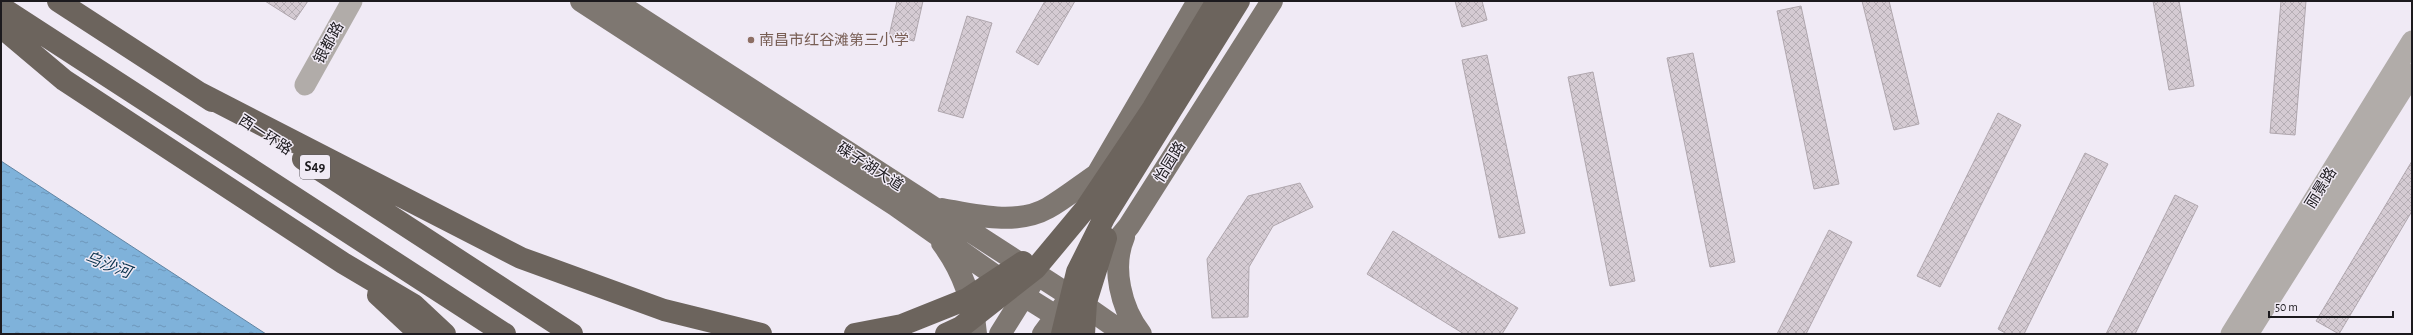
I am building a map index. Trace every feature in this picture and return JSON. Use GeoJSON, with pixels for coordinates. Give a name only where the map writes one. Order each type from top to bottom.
{"type":"FeatureCollection","features":[{"type":"Feature","properties":{"kind":"highway","name":"西一环路"},"geometry":{"type":"LineString","coordinates":[[58,1],[572,334]]}},
{"type":"Feature","properties":{"kind":"highway"},"geometry":{"type":"LineString","coordinates":[[946,334],[961,327],[1036,268],[1086,208],[1153,108],[1218,1]]}},
{"type":"Feature","properties":{"kind":"highway"},"geometry":{"type":"LineString","coordinates":[[1058,324],[1077,272],[1104,218],[1239,1]]}},
{"type":"Feature","properties":{"kind":"highway","name":"S49"},"geometry":{"type":"LineString","coordinates":[[1,7],[505,334]]}},
{"type":"Feature","properties":{"kind":"highway"},"geometry":{"type":"LineString","coordinates":[[1,27],[64,80],[343,263],[414,305],[445,334]]}},
{"type":"Feature","properties":{"kind":"highway"},"geometry":{"type":"LineString","coordinates":[[200,93],[521,258],[664,310],[761,334]]}},
{"type":"Feature","properties":{"kind":"highway"},"geometry":{"type":"LineString","coordinates":[[855,334],[902,325],[967,300],[1027,259],[1153,108]]}},
{"type":"Feature","properties":{"kind":"highway"},"geometry":{"type":"LineString","coordinates":[[1084,334],[1086,302],[1109,230],[1157,133]]}},
{"type":"Feature","properties":{"kind":"highway"},"geometry":{"type":"LineString","coordinates":[[343,263],[420,334]]}},
{"type":"Feature","properties":{"kind":"main road","name":"碟子湖大道"},"geometry":{"type":"LineString","coordinates":[[581,1],[895,205],[1024,296],[1058,324],[1084,334]]}},
{"type":"Feature","properties":{"kind":"main road","name":"碟子湖大道"},"geometry":{"type":"LineString","coordinates":[[614,1],[1072,297],[1125,334]]}},
{"type":"Feature","properties":{"kind":"main road"},"geometry":{"type":"LineString","coordinates":[[1000,334],[1038,275],[1198,1]]}},
{"type":"Feature","properties":{"kind":"main road","name":"怡园路"},"geometry":{"type":"LineString","coordinates":[[1043,334],[1058,324],[1072,297],[1129,226],[1272,1]]}},
{"type":"Feature","properties":{"kind":"main road"},"geometry":{"type":"LineString","coordinates":[[933,208],[992,218],[1019,217],[1047,209],[1096,175]]}},
{"type":"Feature","properties":{"kind":"main road"},"geometry":{"type":"LineString","coordinates":[[1129,226],[1122,243],[1117,265],[1121,291],[1135,327],[1141,334]]}},
{"type":"Feature","properties":{"kind":"main road"},"geometry":{"type":"LineString","coordinates":[[933,231],[953,257],[968,288],[974,307],[976,334]]}},
{"type":"Feature","properties":{"kind":"street","name":"银都路"},"geometry":{"type":"LineString","coordinates":[[305,85],[352,1]]}},
{"type":"Feature","properties":{"kind":"street","name":"丽景路"},"geometry":{"type":"LineString","coordinates":[[2231,334],[2412,41]]}},
{"type":"Feature","properties":{"kind":"street","name":"丽景路"},"geometry":{"type":"LineString","coordinates":[[2248,334],[2412,74]]}},
{"type":"Feature","properties":{"kind":"water","name":"乌沙河"},"geometry":{"type":"Polygon","coordinates":[[[1,161],[266,334],[1,334],[1,161]]]}},
{"type":"Feature","properties":{"kind":"building"},"geometry":{"type":"Polygon","coordinates":[[[265,1],[308,1],[295,20],[265,1]]]}},
{"type":"Feature","properties":{"kind":"building"},"geometry":{"type":"Polygon","coordinates":[[[897,1],[923,1],[914,41],[889,36],[897,1]]]}},
{"type":"Feature","properties":{"kind":"building"},"geometry":{"type":"Polygon","coordinates":[[[1045,1],[1075,1],[1038,65],[1016,52],[1045,1]]]}},
{"type":"Feature","properties":{"kind":"building"},"geometry":{"type":"Polygon","coordinates":[[[1455,1],[1482,1],[1487,20],[1462,27],[1455,1]]]}},
{"type":"Feature","properties":{"kind":"building"},"geometry":{"type":"Polygon","coordinates":[[[1862,1],[1889,1],[1919,124],[1894,130],[1862,1]]]}},
{"type":"Feature","properties":{"kind":"building"},"geometry":{"type":"Polygon","coordinates":[[[2153,1],[2179,1],[2194,86],[2169,90],[2153,1]]]}},
{"type":"Feature","properties":{"kind":"building"},"geometry":{"type":"Polygon","coordinates":[[[2281,1],[2306,1],[2295,135],[2270,133],[2281,1]]]}},
{"type":"Feature","properties":{"kind":"building"},"geometry":{"type":"Polygon","coordinates":[[[1801,6],[1839,184],[1814,189],[1777,11],[1801,6]]]}},
{"type":"Feature","properties":{"kind":"building"},"geometry":{"type":"Polygon","coordinates":[[[967,16],[992,23],[963,118],[938,111],[967,16]]]}},
{"type":"Feature","properties":{"kind":"building"},"geometry":{"type":"Polygon","coordinates":[[[1693,53],[1735,262],[1710,267],[1667,58],[1693,53]]]}},
{"type":"Feature","properties":{"kind":"building"},"geometry":{"type":"Polygon","coordinates":[[[1487,55],[1525,233],[1499,238],[1462,60],[1487,55]]]}},
{"type":"Feature","properties":{"kind":"building"},"geometry":{"type":"Polygon","coordinates":[[[1593,72],[1635,281],[1610,286],[1568,77],[1593,72]]]}},
{"type":"Feature","properties":{"kind":"building"},"geometry":{"type":"Polygon","coordinates":[[[1998,113],[2021,125],[1940,287],[1917,276],[1998,113]]]}},
{"type":"Feature","properties":{"kind":"building"},"geometry":{"type":"Polygon","coordinates":[[[2085,153],[2108,164],[2024,334],[2007,334],[1998,329],[2085,153]]]}},
{"type":"Feature","properties":{"kind":"building"},"geometry":{"type":"Polygon","coordinates":[[[2412,161],[2412,211],[2339,334],[2316,321],[2412,161]]]}},
{"type":"Feature","properties":{"kind":"building"},"geometry":{"type":"Polygon","coordinates":[[[1300,183],[1313,207],[1273,226],[1249,267],[1248,317],[1212,318],[1207,259],[1248,196],[1300,183]]]}},
{"type":"Feature","properties":{"kind":"building"},"geometry":{"type":"Polygon","coordinates":[[[2175,195],[2198,206],[2135,334],[2106,334],[2175,195]]]}},
{"type":"Feature","properties":{"kind":"building"},"geometry":{"type":"Polygon","coordinates":[[[1829,230],[1852,242],[1806,334],[1777,334],[1829,230]]]}},
{"type":"Feature","properties":{"kind":"building"},"geometry":{"type":"Polygon","coordinates":[[[1393,231],[1518,308],[1502,334],[1464,334],[1367,274],[1393,231]]]}},
{"type":"Feature","properties":{"kind":"place","name":"南昌市红谷滩第三小学"},"geometry":{"type":"Point","coordinates":[751,40]}}]}
